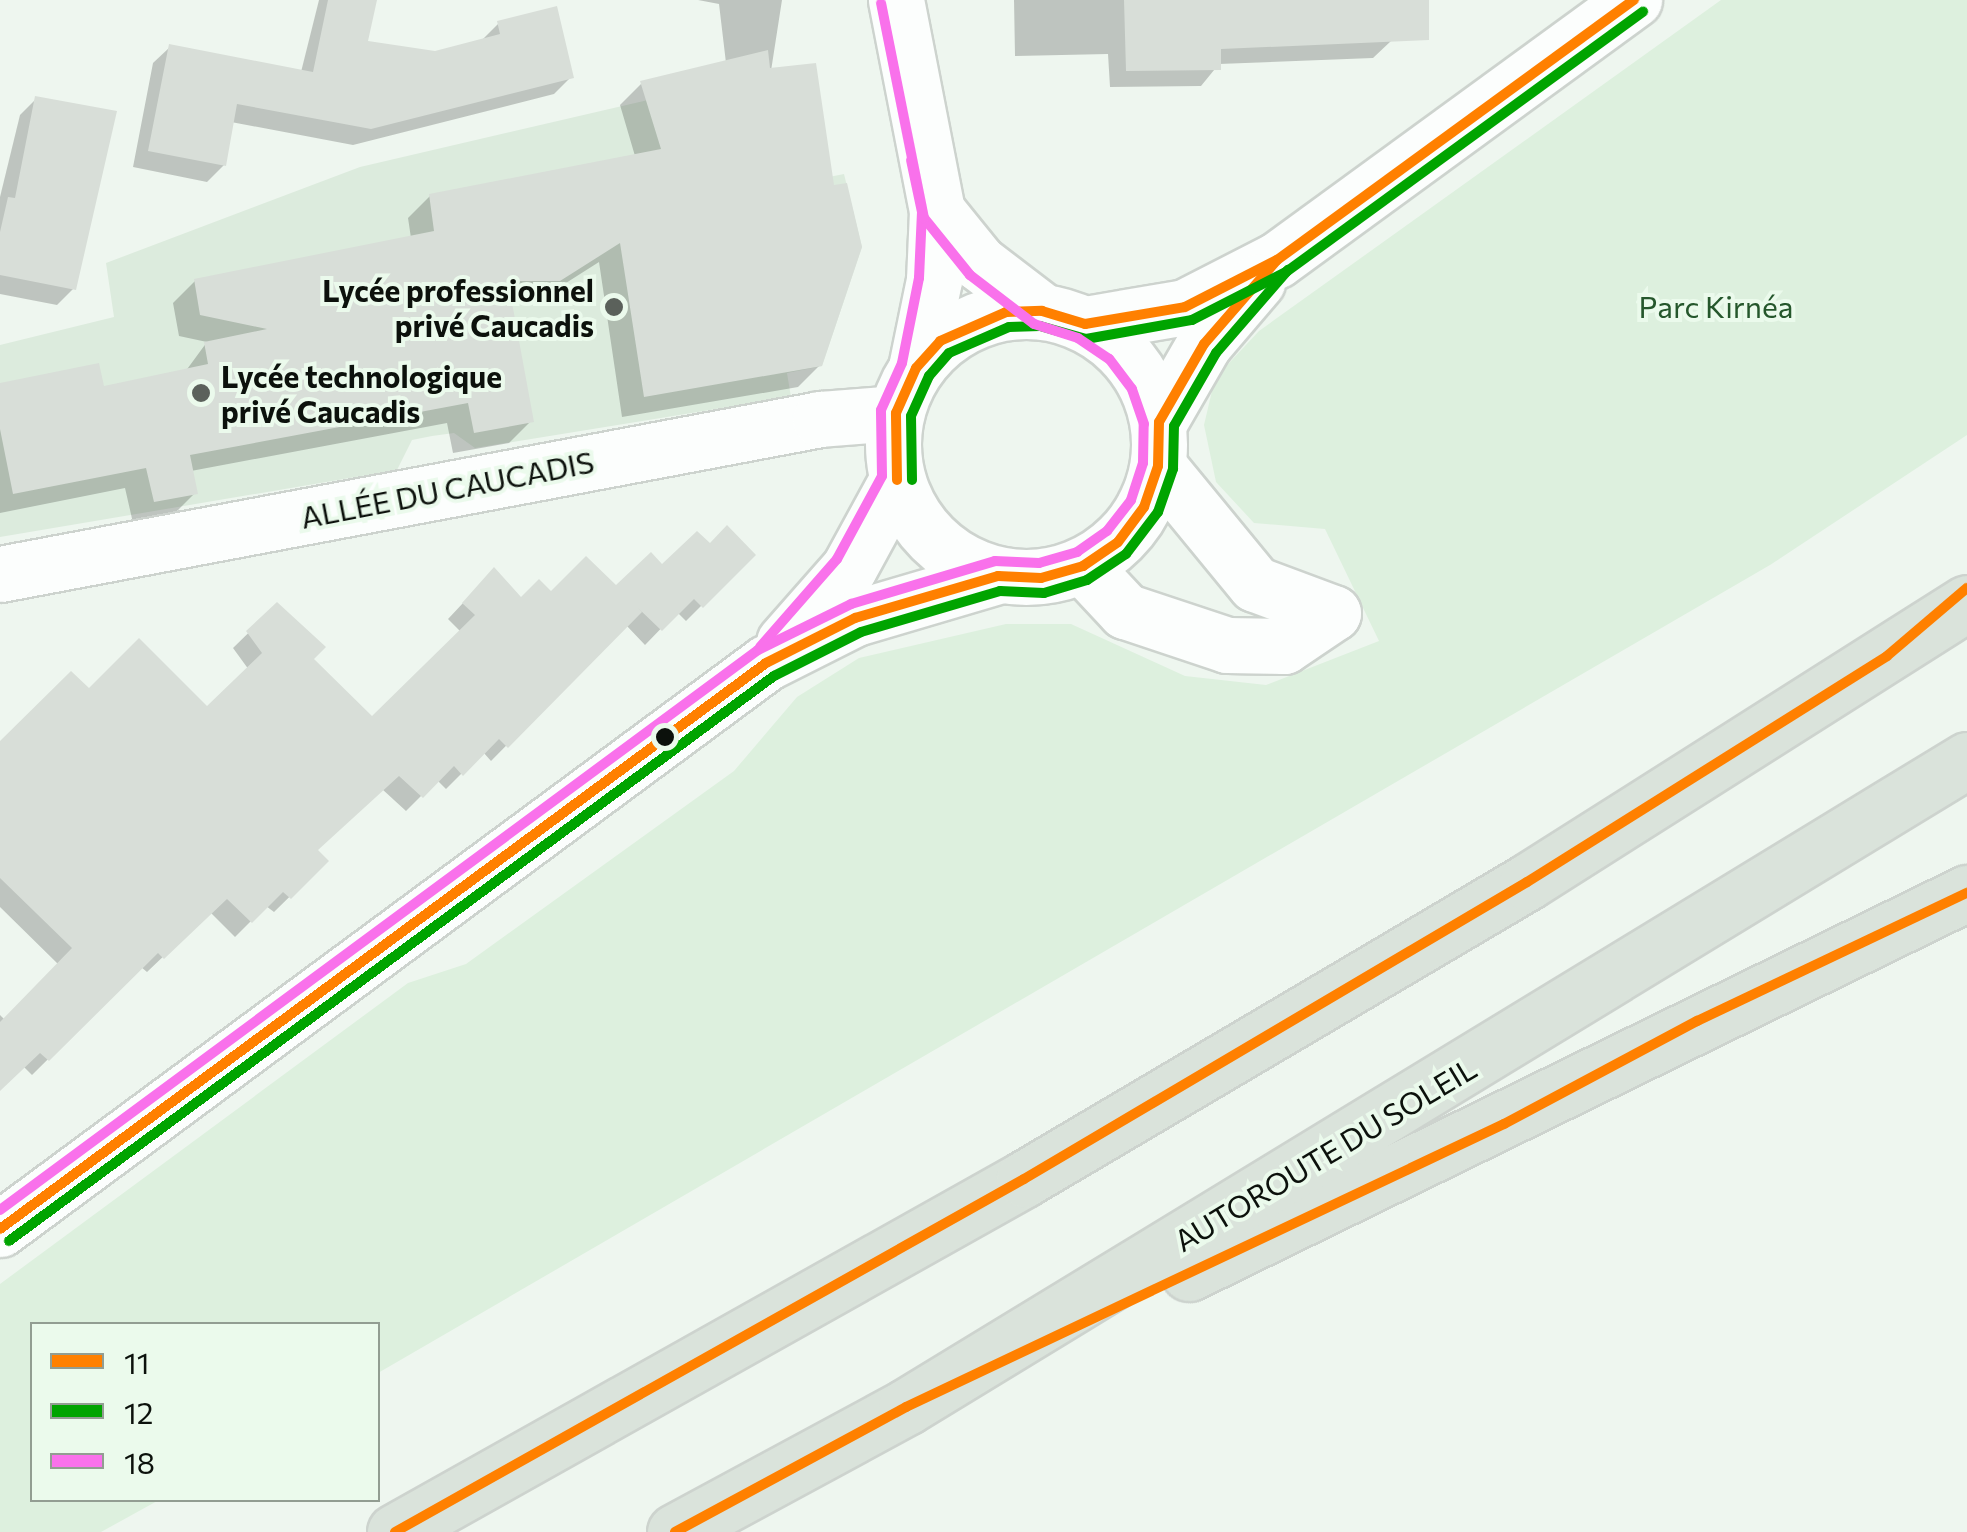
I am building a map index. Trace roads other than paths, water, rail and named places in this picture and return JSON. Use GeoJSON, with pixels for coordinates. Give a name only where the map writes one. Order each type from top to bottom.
{"type":"FeatureCollection","features":[{"type":"Feature","properties":{"kind":"highway"},"geometry":{"type":"LineString","coordinates":[[1887,656],[1967,588]]}},
{"type":"Feature","properties":{"kind":"highway"},"geometry":{"type":"LineString","coordinates":[[395,1532],[1058,1159],[1527,882],[1967,603]]}},
{"type":"Feature","properties":{"kind":"highway","name":"AUTOROUTE DU SOLEIL"},"geometry":{"type":"LineString","coordinates":[[675,1532],[906,1407],[1967,760]]}},
{"type":"Feature","properties":{"kind":"highway"},"geometry":{"type":"LineString","coordinates":[[906,1407],[1504,1124],[1698,1020],[1967,893]]}},
{"type":"Feature","properties":{"kind":"street"},"geometry":{"type":"LineString","coordinates":[[766,663],[849,568],[897,480],[906,391],[934,280],[937,211],[896,0]]}},
{"type":"Feature","properties":{"kind":"street"},"geometry":{"type":"LineString","coordinates":[[906,391],[972,322],[1185,308],[1276,260],[1634,0]]}},
{"type":"Feature","properties":{"kind":"street"},"geometry":{"type":"LineString","coordinates":[[937,211],[979,263],[1128,359],[1145,382],[1158,444],[1255,584],[1333,612],[1284,646],[1227,645],[1124,611],[1083,566]]}},
{"type":"Feature","properties":{"kind":"street"},"geometry":{"type":"LineString","coordinates":[[897,480],[934,543],[964,564],[998,576],[1041,578],[1083,566],[1118,542],[1136,519],[1158,444],[1204,344],[1276,260]]}},
{"type":"Feature","properties":{"kind":"street","name":"ALLÉE DU CAUCADIS"},"geometry":{"type":"LineString","coordinates":[[0,574],[820,419],[906,391]]}},
{"type":"Feature","properties":{"kind":"street"},"geometry":{"type":"LineString","coordinates":[[0,1229],[766,663],[855,618],[998,576]]}},
{"type":"Feature","properties":{"kind":"place","name":"Lycée professionnel privé Caucadis"},"geometry":{"type":"Point","coordinates":[614,307]}},
{"type":"Feature","properties":{"kind":"place","name":"Lycée technologique privé Caucadis"},"geometry":{"type":"Point","coordinates":[201,393]}},
{"type":"Feature","properties":{"kind":"park label","name":"Parc Kirnéa"},"geometry":{"type":"Point","coordinates":[1716,306]}}]}
